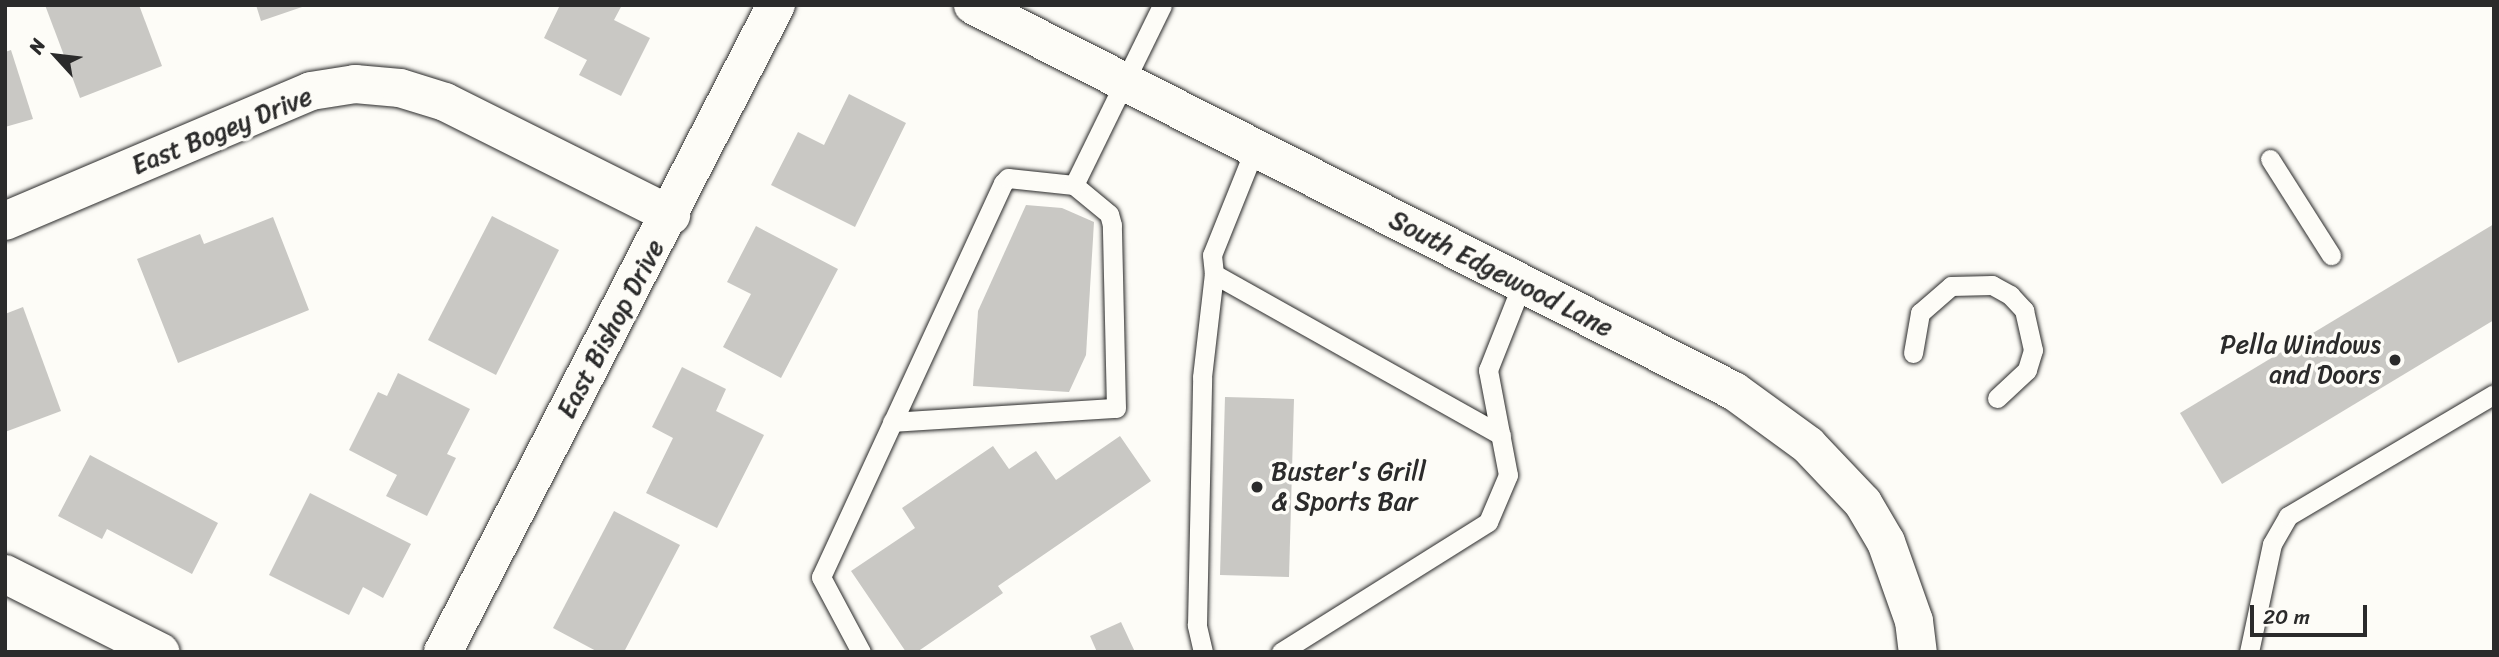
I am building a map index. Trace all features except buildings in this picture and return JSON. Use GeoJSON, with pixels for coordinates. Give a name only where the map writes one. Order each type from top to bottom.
{"type":"FeatureCollection","features":[{"type":"Feature","properties":{"kind":"street","name":"East Bishop Drive"},"geometry":{"type":"LineString","coordinates":[[443,652],[671,215],[776,5]]}},
{"type":"Feature","properties":{"kind":"street","name":"South Edgewood Lane"},"geometry":{"type":"LineString","coordinates":[[973,5],[1734,391],[1808,445],[1863,503],[1886,542],[1914,621],[1918,652]]}},
{"type":"Feature","properties":{"kind":"street","name":"East Bogey Drive"},"geometry":{"type":"LineString","coordinates":[[5,221],[311,91],[355,84],[400,88],[445,102],[671,215]]}},
{"type":"Feature","properties":{"kind":"street"},"geometry":{"type":"LineString","coordinates":[[5,574],[160,652]]}},
{"type":"Feature","properties":{"kind":"lane"},"geometry":{"type":"LineString","coordinates":[[1074,185],[1162,5]]}},
{"type":"Feature","properties":{"kind":"lane"},"geometry":{"type":"LineString","coordinates":[[1203,652],[1198,625],[1202,377],[1213,274],[1212,255],[1255,148]]}},
{"type":"Feature","properties":{"kind":"lane"},"geometry":{"type":"LineString","coordinates":[[2270,159],[2331,256]]}},
{"type":"Feature","properties":{"kind":"lane"},"geometry":{"type":"LineString","coordinates":[[861,652],[821,577],[892,422],[1003,183],[1008,178],[1074,185],[1109,214],[1112,225],[1116,408],[892,422]]}},
{"type":"Feature","properties":{"kind":"lane"},"geometry":{"type":"LineString","coordinates":[[1213,274],[1501,435]]}},
{"type":"Feature","properties":{"kind":"lane"},"geometry":{"type":"LineString","coordinates":[[1913,353],[1920,313],[1933,297],[1972,282],[2001,290],[2024,310],[2033,350],[2027,370],[1997,398]]}},
{"type":"Feature","properties":{"kind":"lane"},"geometry":{"type":"LineString","coordinates":[[1282,652],[1488,522],[1508,475],[1488,370],[1522,284]]}},
{"type":"Feature","properties":{"kind":"lane"},"geometry":{"type":"LineString","coordinates":[[2249,652],[2272,544],[2288,516],[2494,394]]}},
{"type":"Feature","properties":{"kind":"place","name":"Pella Windows and Doors"},"geometry":{"type":"Point","coordinates":[2395,360]}},
{"type":"Feature","properties":{"kind":"place","name":"Buster's Grill & Sports Bar"},"geometry":{"type":"Point","coordinates":[1257,487]}}]}
